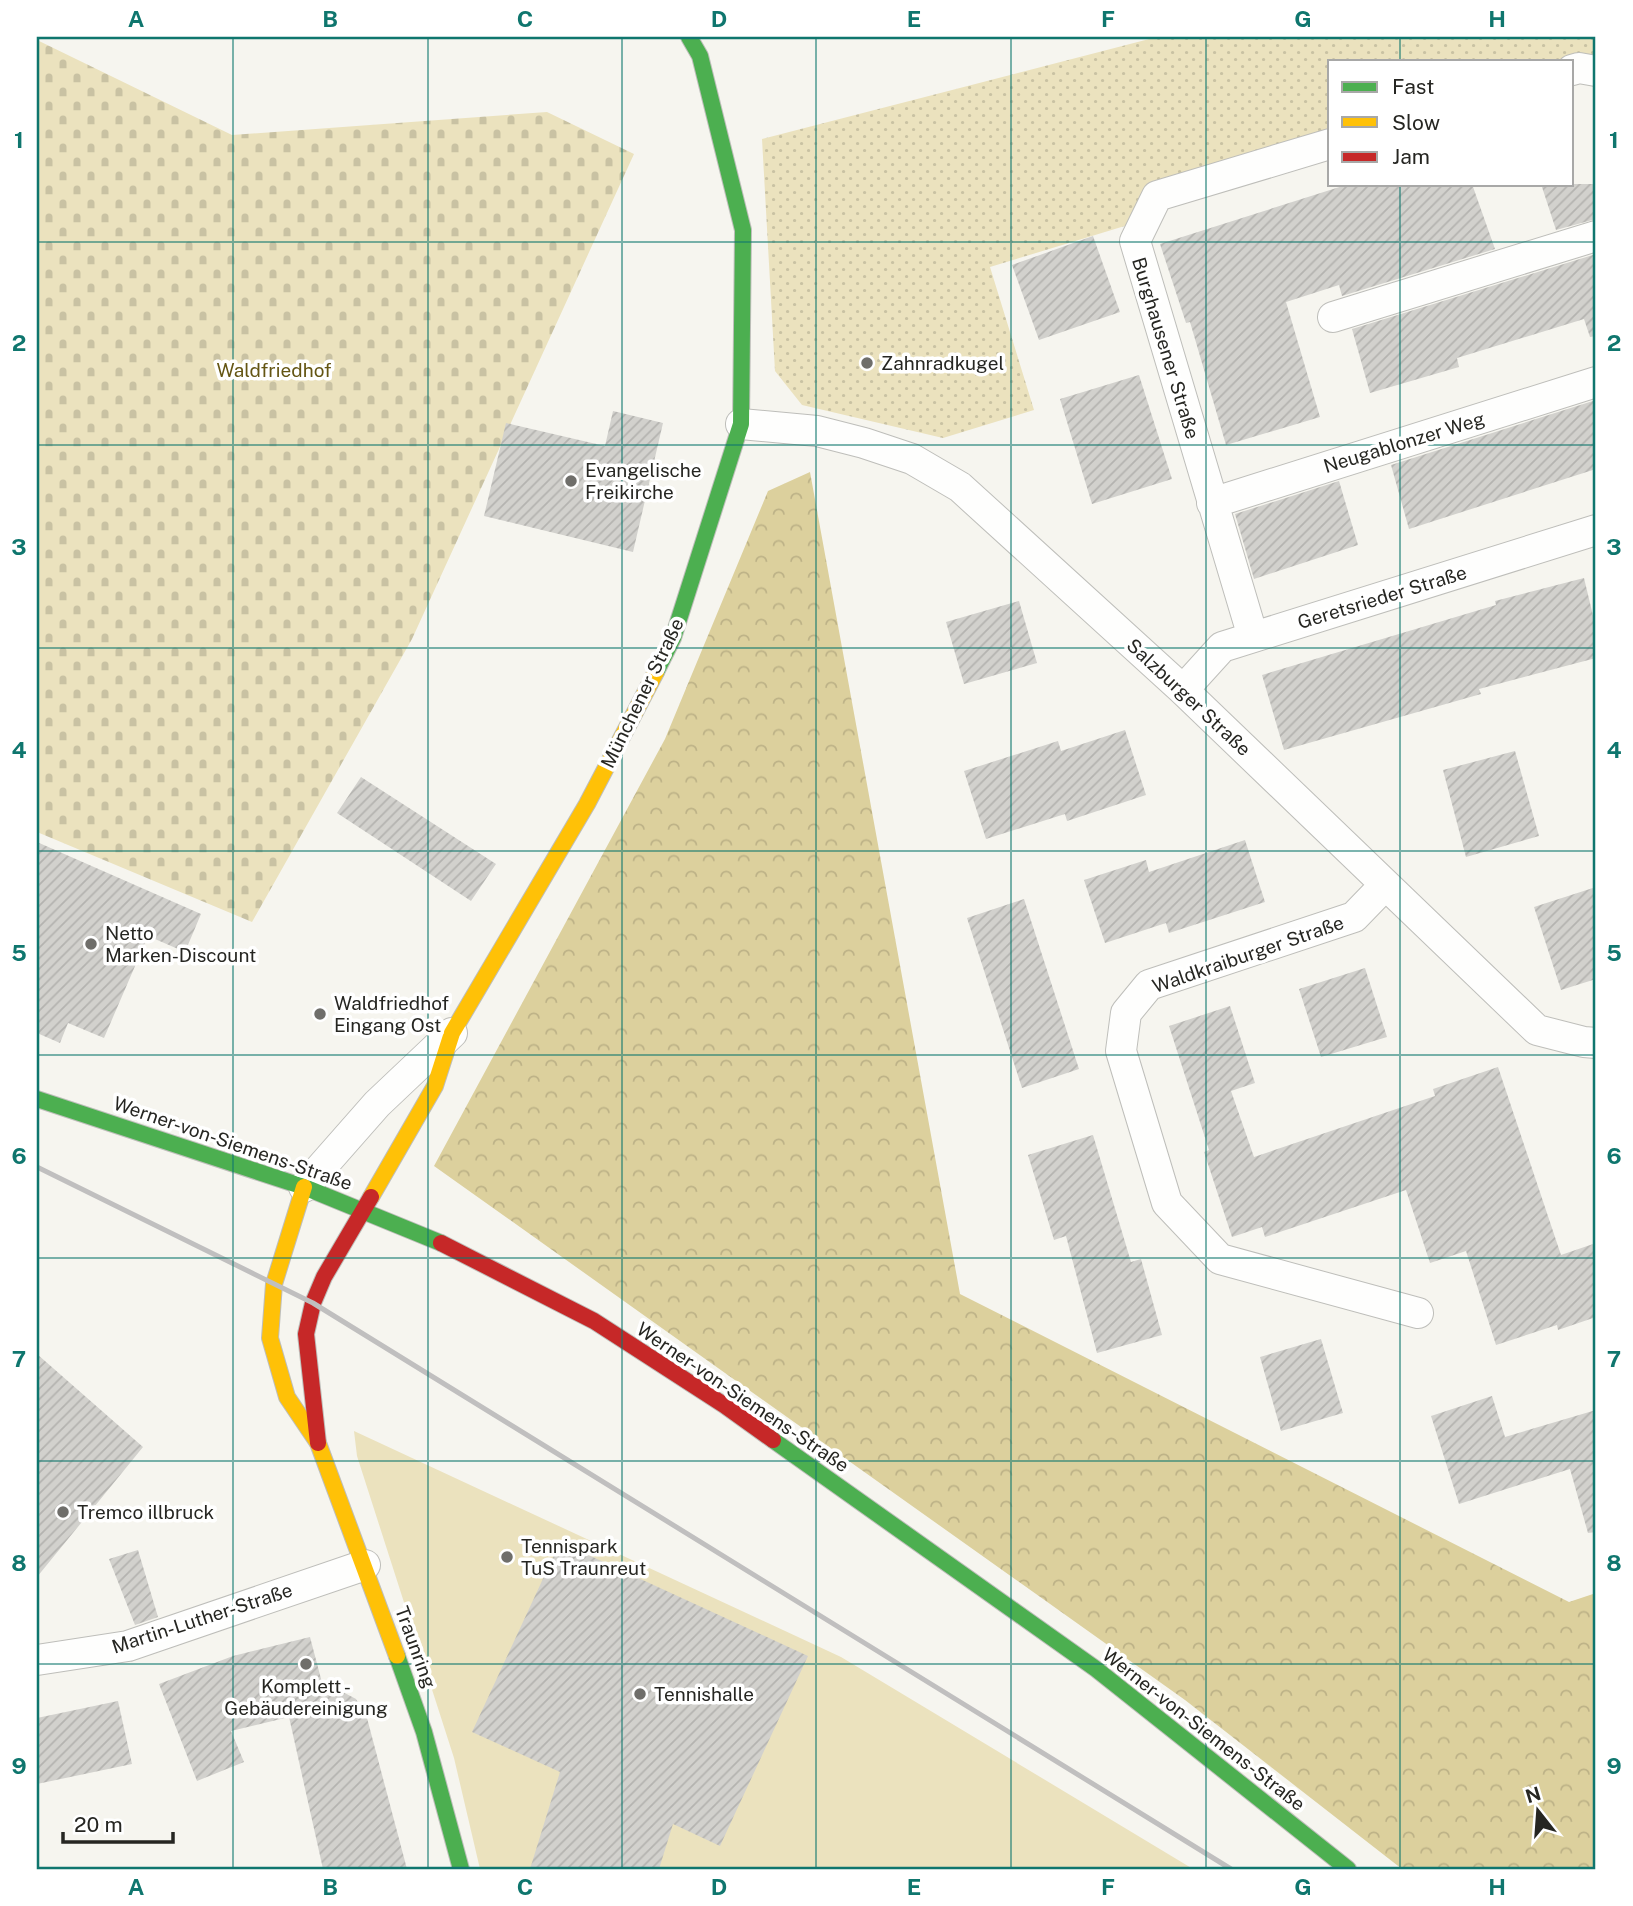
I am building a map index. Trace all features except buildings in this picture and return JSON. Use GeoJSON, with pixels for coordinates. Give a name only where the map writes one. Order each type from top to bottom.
{"type":"FeatureCollection","features":[{"type":"Feature","properties":{"kind":"street","name":"Münchener Straße"},"geometry":{"type":"LineString","coordinates":[[362,1209],[435,1086],[452,1033],[587,804],[673,638],[741,424],[743,230],[700,56],[689,37]]}},
{"type":"Feature","properties":{"kind":"street"},"geometry":{"type":"LineString","coordinates":[[1574,70],[1579,68],[1596,71]]}},
{"type":"Feature","properties":{"kind":"street","name":"Burghausener Straße"},"geometry":{"type":"LineString","coordinates":[[1252,637],[1135,241],[1157,196],[1328,145]]}},
{"type":"Feature","properties":{"kind":"street"},"geometry":{"type":"LineString","coordinates":[[1333,317],[1596,236]]}},
{"type":"Feature","properties":{"kind":"street","name":"Neugablonzer Weg"},"geometry":{"type":"LineString","coordinates":[[1212,503],[1596,382]]}},
{"type":"Feature","properties":{"kind":"street","name":"Salzburger Straße"},"geometry":{"type":"LineString","coordinates":[[741,424],[817,431],[864,443],[912,459],[960,487],[1183,690],[1537,1030],[1596,1043]]}},
{"type":"Feature","properties":{"kind":"street","name":"Geretsrieder Straße"},"geometry":{"type":"LineString","coordinates":[[1183,690],[1222,647],[1596,530]]}},
{"type":"Feature","properties":{"kind":"street","name":"Waldkraiburger Straße"},"geometry":{"type":"LineString","coordinates":[[1385,885],[1354,917],[1149,985],[1126,1013],[1121,1051],[1167,1203],[1220,1259],[1418,1313]]}},
{"type":"Feature","properties":{"kind":"street","name":"Münchener Straße"},"geometry":{"type":"LineString","coordinates":[[304,1187],[377,1104],[452,1033]]}},
{"type":"Feature","properties":{"kind":"street","name":"Werner-von-Siemens-Straße"},"geometry":{"type":"LineString","coordinates":[[37,1099],[304,1187],[362,1209],[439,1242],[594,1321],[724,1405],[1096,1669],[1348,1869]]}},
{"type":"Feature","properties":{"kind":"street","name":"Traunring"},"geometry":{"type":"LineString","coordinates":[[304,1187],[274,1284],[270,1338],[287,1396],[318,1443],[365,1565],[424,1732],[461,1869]]}},
{"type":"Feature","properties":{"kind":"street","name":"Traunring"},"geometry":{"type":"LineString","coordinates":[[318,1443],[306,1334],[313,1303],[324,1277],[362,1209]]}},
{"type":"Feature","properties":{"kind":"street","name":"Martin-Luther-Straße"},"geometry":{"type":"LineString","coordinates":[[37,1660],[128,1646],[365,1565]]}},
{"type":"Feature","properties":{"kind":"green space"},"geometry":{"type":"Polygon","coordinates":[[[1157,37],[1596,37],[1596,56],[1574,61],[1328,60],[1328,137],[1128,225],[990,267],[1034,410],[943,438],[802,405],[775,371],[762,139],[1157,37]]]}},
{"type":"Feature","properties":{"kind":"green space","name":"Waldfriedhof"},"geometry":{"type":"Polygon","coordinates":[[[37,40],[232,135],[547,112],[634,154],[412,639],[252,922],[37,832],[37,40]]]}},
{"type":"Feature","properties":{"kind":"green space"},"geometry":{"type":"Polygon","coordinates":[[[810,472],[960,1294],[1569,1602],[1596,1593],[1596,1869],[1402,1869],[1185,1700],[434,1166],[665,739],[768,491],[810,472]]]}},
{"type":"Feature","properties":{"kind":"green space","name":"Tennispark TuS Traunreut"},"geometry":{"type":"Polygon","coordinates":[[[354,1431],[841,1657],[1193,1869],[480,1869],[454,1758],[357,1456],[354,1431]]]}},
{"type":"Feature","properties":{"kind":"railway"},"geometry":{"type":"LineString","coordinates":[[37,1167],[313,1303],[1231,1869]]}},
{"type":"Feature","properties":{"kind":"traffic: fast"},"geometry":{"type":"LineString","coordinates":[[656,672],[673,638],[741,424],[743,230],[700,56],[689,37]]}},
{"type":"Feature","properties":{"kind":"traffic: fast"},"geometry":{"type":"LineString","coordinates":[[37,1099],[304,1187],[441,1243]]}},
{"type":"Feature","properties":{"kind":"traffic: fast"},"geometry":{"type":"LineString","coordinates":[[773,1440],[1096,1669],[1348,1869]]}},
{"type":"Feature","properties":{"kind":"traffic: fast"},"geometry":{"type":"LineString","coordinates":[[397,1656],[424,1732],[461,1869]]}},
{"type":"Feature","properties":{"kind":"traffic: slow"},"geometry":{"type":"LineString","coordinates":[[371,1197],[435,1086],[452,1033],[587,804],[656,672]]}},
{"type":"Feature","properties":{"kind":"traffic: slow"},"geometry":{"type":"LineString","coordinates":[[304,1187],[274,1284],[270,1338],[287,1397],[318,1443],[397,1656]]}},
{"type":"Feature","properties":{"kind":"traffic: jam"},"geometry":{"type":"LineString","coordinates":[[318,1443],[306,1334],[313,1303],[324,1277],[371,1197]]}},
{"type":"Feature","properties":{"kind":"traffic: jam"},"geometry":{"type":"LineString","coordinates":[[441,1243],[594,1321],[773,1440]]}},
{"type":"Feature","properties":{"kind":"place","name":"Zahnradkugel"},"geometry":{"type":"Point","coordinates":[867,363]}},
{"type":"Feature","properties":{"kind":"place","name":"Evangelische Freikirche"},"geometry":{"type":"Point","coordinates":[571,481]}},
{"type":"Feature","properties":{"kind":"place","name":"Netto Marken-Discount"},"geometry":{"type":"Point","coordinates":[91,944]}},
{"type":"Feature","properties":{"kind":"place","name":"Waldfriedhof Eingang Ost"},"geometry":{"type":"Point","coordinates":[320,1014]}},
{"type":"Feature","properties":{"kind":"place","name":"Tremco illbruck"},"geometry":{"type":"Point","coordinates":[63,1512]}},
{"type":"Feature","properties":{"kind":"place","name":"Tennispark TuS Traunreut"},"geometry":{"type":"Point","coordinates":[507,1557]}},
{"type":"Feature","properties":{"kind":"place","name":"Komplett - Gebäudereinigung"},"geometry":{"type":"Point","coordinates":[306,1664]}},
{"type":"Feature","properties":{"kind":"place","name":"Tennishalle"},"geometry":{"type":"Point","coordinates":[640,1694]}}]}
